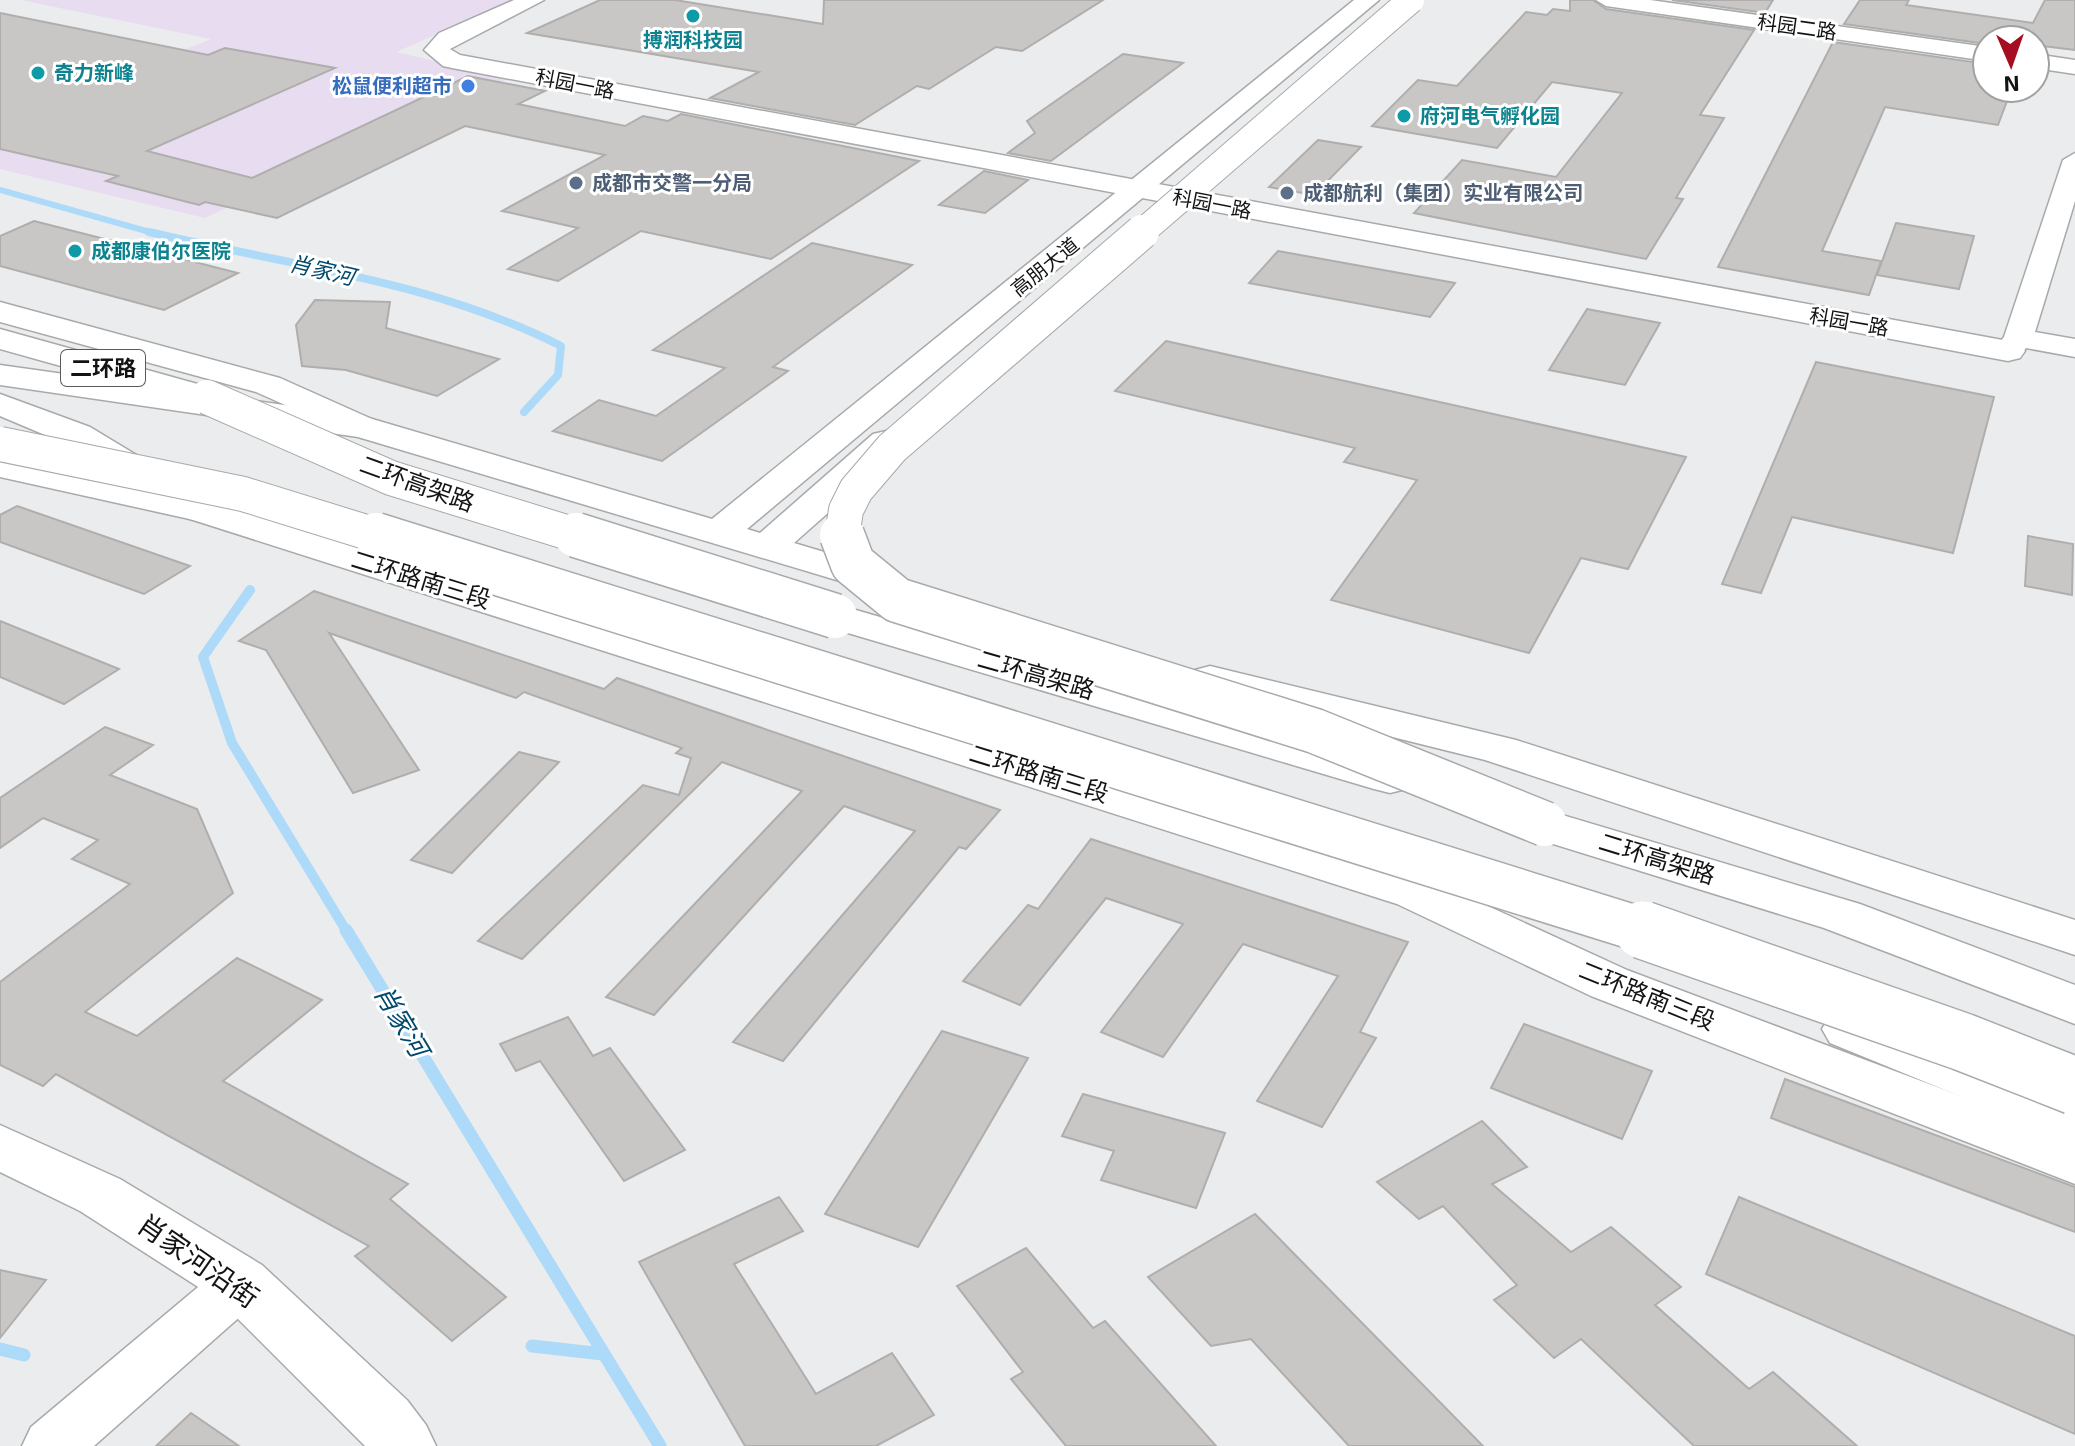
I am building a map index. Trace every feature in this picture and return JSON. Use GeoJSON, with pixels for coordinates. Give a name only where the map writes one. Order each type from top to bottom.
{"type":"FeatureCollection","features":[{"type":"Feature","properties":{"kind":"main road","name":"科园一路"},"geometry":{"type":"LineString","coordinates":[[533,0],[447,38],[436,50],[452,61],[1153,193],[2013,344]]}},
{"type":"Feature","properties":{"kind":"main road","name":"高朋大道"},"geometry":{"type":"LineString","coordinates":[[768,546],[1368,0]]}},
{"type":"Feature","properties":{"kind":"main road","name":"高朋大道"},"geometry":{"type":"LineString","coordinates":[[720,532],[1396,0]]}},
{"type":"Feature","properties":{"kind":"main road"},"geometry":{"type":"LineString","coordinates":[[1411,0],[892,448],[862,480],[844,512],[846,560],[867,582],[897,600],[1315,731],[1545,824]]}},
{"type":"Feature","properties":{"kind":"main road"},"geometry":{"type":"LineString","coordinates":[[0,312],[268,385],[362,427],[1183,672],[1500,750],[2075,938]]}},
{"type":"Feature","properties":{"kind":"main road","name":"二环高架路"},"geometry":{"type":"LineString","coordinates":[[0,339],[207,397],[391,478],[707,578],[1545,824],[1842,916],[2075,1005]]}},
{"type":"Feature","properties":{"kind":"main road"},"geometry":{"type":"LineString","coordinates":[[0,375],[362,427]]}},
{"type":"Feature","properties":{"kind":"main road","name":"二环路南三段"},"geometry":{"type":"LineString","coordinates":[[0,404],[77,435],[203,511],[1414,892],[1609,983],[2075,1162]]}},
{"type":"Feature","properties":{"kind":"main road"},"geometry":{"type":"LineString","coordinates":[[3,464],[203,511]]}},
{"type":"Feature","properties":{"kind":"main road"},"geometry":{"type":"LineString","coordinates":[[3,464],[243,494],[1696,947],[1963,1042],[2075,1086]]}},
{"type":"Feature","properties":{"kind":"main road"},"geometry":{"type":"LineString","coordinates":[[1842,916],[1984,943],[2075,978]]}},
{"type":"Feature","properties":{"kind":"main road"},"geometry":{"type":"LineString","coordinates":[[1696,947],[1754,990],[2075,1122]]}},
{"type":"Feature","properties":{"kind":"main road","name":"肖家河沿街"},"geometry":{"type":"LineString","coordinates":[[0,1147],[100,1195],[241,1283],[384,1420],[403,1446]]}},
{"type":"Feature","properties":{"kind":"street","name":"科园二路"},"geometry":{"type":"LineString","coordinates":[[1606,0],[1971,52]]}},
{"type":"Feature","properties":{"kind":"street"},"geometry":{"type":"LineString","coordinates":[[2051,63],[2075,67]]}},
{"type":"Feature","properties":{"kind":"street"},"geometry":{"type":"LineString","coordinates":[[2075,160],[2013,344],[2075,348]]}},
{"type":"Feature","properties":{"kind":"street"},"geometry":{"type":"LineString","coordinates":[[3,464],[77,435]]}},
{"type":"Feature","properties":{"kind":"street"},"geometry":{"type":"LineString","coordinates":[[52,1446],[241,1283]]}},
{"type":"Feature","properties":{"kind":"shaded area"},"geometry":{"type":"Polygon","coordinates":[[[21,0],[516,0],[396,52],[509,78],[295,180],[273,186],[205,218],[0,169],[0,114],[17,117],[211,39],[21,0]]]}},
{"type":"Feature","properties":{"kind":"building"},"geometry":{"type":"Polygon","coordinates":[[[600,0],[675,0],[823,24],[824,0],[1103,0],[1022,51],[996,47],[929,89],[917,86],[855,125],[710,98],[759,72],[527,33],[600,0]]]}},
{"type":"Feature","properties":{"kind":"building"},"geometry":{"type":"Polygon","coordinates":[[[1570,0],[1593,0],[1606,9],[1754,30],[1700,115],[1724,118],[1676,198],[1683,199],[1646,259],[1414,213],[1462,160],[1556,177],[1622,93],[1552,82],[1497,148],[1372,126],[1418,80],[1457,86],[1526,12],[1547,15],[1553,9],[1570,11],[1570,0]]]}},
{"type":"Feature","properties":{"kind":"building"},"geometry":{"type":"Polygon","coordinates":[[[1672,0],[1773,0],[1765,13],[1672,0]]]}},
{"type":"Feature","properties":{"kind":"building"},"geometry":{"type":"Polygon","coordinates":[[[1860,0],[1909,0],[1906,5],[2033,23],[2045,0],[2075,0],[2075,50],[2051,47],[2051,24],[1971,24],[1971,42],[1844,24],[1860,0]]]}},
{"type":"Feature","properties":{"kind":"building"},"geometry":{"type":"Polygon","coordinates":[[[0,13],[208,55],[225,48],[335,68],[147,151],[252,178],[468,76],[545,91],[518,104],[625,126],[643,116],[668,121],[681,114],[919,161],[771,259],[641,231],[558,281],[508,269],[578,228],[502,211],[605,155],[465,126],[277,218],[205,202],[199,205],[106,181],[118,176],[0,149],[0,13]]]}},
{"type":"Feature","properties":{"kind":"building"},"geometry":{"type":"Polygon","coordinates":[[[1833,42],[1971,62],[1971,104],[2006,104],[1998,125],[1885,107],[1822,251],[1881,261],[1869,295],[1718,267],[1833,42]]]}},
{"type":"Feature","properties":{"kind":"building"},"geometry":{"type":"Polygon","coordinates":[[[1123,54],[1183,63],[1051,161],[1008,153],[1035,133],[1027,121],[1123,54]]]}},
{"type":"Feature","properties":{"kind":"building"},"geometry":{"type":"Polygon","coordinates":[[[1318,140],[1361,147],[1314,195],[1269,187],[1318,140]]]}},
{"type":"Feature","properties":{"kind":"building"},"geometry":{"type":"Polygon","coordinates":[[[984,171],[1028,180],[985,213],[939,205],[984,171]]]}},
{"type":"Feature","properties":{"kind":"building","name":"成都康伯尔医院"},"geometry":{"type":"Polygon","coordinates":[[[34,221],[238,273],[164,310],[0,266],[0,236],[34,221]]]}},
{"type":"Feature","properties":{"kind":"building"},"geometry":{"type":"Polygon","coordinates":[[[1896,223],[1974,236],[1959,289],[1877,275],[1896,223]]]}},
{"type":"Feature","properties":{"kind":"building"},"geometry":{"type":"Polygon","coordinates":[[[812,243],[912,265],[773,367],[788,371],[662,461],[553,431],[599,400],[656,416],[725,368],[653,350],[812,243]]]}},
{"type":"Feature","properties":{"kind":"building"},"geometry":{"type":"Polygon","coordinates":[[[1278,251],[1455,283],[1430,317],[1249,283],[1278,251]]]}},
{"type":"Feature","properties":{"kind":"building"},"geometry":{"type":"Polygon","coordinates":[[[315,300],[390,302],[386,328],[499,359],[437,396],[346,370],[302,366],[296,325],[315,300]]]}},
{"type":"Feature","properties":{"kind":"building"},"geometry":{"type":"Polygon","coordinates":[[[1587,309],[1660,323],[1625,385],[1549,370],[1587,309]]]}},
{"type":"Feature","properties":{"kind":"building"},"geometry":{"type":"Polygon","coordinates":[[[1166,341],[1686,457],[1628,569],[1581,558],[1529,653],[1331,600],[1417,480],[1344,462],[1355,448],[1115,391],[1166,341]]]}},
{"type":"Feature","properties":{"kind":"building"},"geometry":{"type":"Polygon","coordinates":[[[1816,362],[1994,397],[1953,553],[1792,517],[1761,593],[1722,584],[1816,362]]]}},
{"type":"Feature","properties":{"kind":"building"},"geometry":{"type":"Polygon","coordinates":[[[17,506],[190,566],[144,594],[0,542],[0,515],[17,506]]]}},
{"type":"Feature","properties":{"kind":"building"},"geometry":{"type":"Polygon","coordinates":[[[2028,536],[2073,544],[2072,595],[2025,586],[2028,536]]]}},
{"type":"Feature","properties":{"kind":"building"},"geometry":{"type":"Polygon","coordinates":[[[314,591],[604,689],[617,678],[1000,810],[966,849],[959,847],[783,1061],[733,1042],[915,831],[844,806],[654,1015],[606,997],[802,791],[722,762],[522,959],[478,941],[643,785],[679,795],[691,758],[676,753],[682,748],[524,692],[516,698],[329,633],[419,770],[353,793],[266,650],[239,641],[314,591]]]}},
{"type":"Feature","properties":{"kind":"building"},"geometry":{"type":"Polygon","coordinates":[[[0,621],[119,669],[64,704],[0,677],[0,621]]]}},
{"type":"Feature","properties":{"kind":"building"},"geometry":{"type":"Polygon","coordinates":[[[105,727],[153,745],[110,775],[197,809],[233,893],[85,1012],[137,1036],[237,958],[322,1000],[223,1081],[408,1184],[390,1199],[506,1297],[452,1341],[355,1256],[369,1246],[56,1074],[43,1086],[0,1065],[0,982],[130,884],[72,859],[98,840],[43,818],[0,848],[0,798],[105,727]]]}},
{"type":"Feature","properties":{"kind":"building"},"geometry":{"type":"Polygon","coordinates":[[[519,752],[559,762],[452,873],[411,860],[519,752]]]}},
{"type":"Feature","properties":{"kind":"building"},"geometry":{"type":"Polygon","coordinates":[[[1091,839],[1408,942],[1360,1032],[1376,1038],[1322,1127],[1257,1101],[1338,976],[1243,944],[1163,1057],[1101,1032],[1183,924],[1106,898],[1020,1005],[963,981],[1028,905],[1038,909],[1091,839]]]}},
{"type":"Feature","properties":{"kind":"building"},"geometry":{"type":"Polygon","coordinates":[[[568,1017],[593,1056],[610,1048],[685,1150],[624,1181],[540,1061],[516,1071],[500,1044],[568,1017]]]}},
{"type":"Feature","properties":{"kind":"building"},"geometry":{"type":"Polygon","coordinates":[[[1524,1024],[1652,1071],[1622,1139],[1491,1088],[1524,1024]]]}},
{"type":"Feature","properties":{"kind":"building"},"geometry":{"type":"Polygon","coordinates":[[[942,1031],[1028,1058],[918,1247],[825,1214],[942,1031]]]}},
{"type":"Feature","properties":{"kind":"building"},"geometry":{"type":"Polygon","coordinates":[[[1785,1079],[2075,1187],[2075,1232],[1771,1118],[1785,1079]]]}},
{"type":"Feature","properties":{"kind":"building"},"geometry":{"type":"Polygon","coordinates":[[[1083,1094],[1225,1133],[1196,1208],[1101,1180],[1114,1151],[1062,1136],[1083,1094]]]}},
{"type":"Feature","properties":{"kind":"building"},"geometry":{"type":"Polygon","coordinates":[[[1482,1121],[1527,1167],[1492,1184],[1571,1252],[1611,1227],[1681,1287],[1655,1305],[1749,1389],[1773,1372],[1857,1446],[1694,1446],[1581,1339],[1554,1358],[1494,1300],[1517,1285],[1443,1206],[1419,1219],[1377,1182],[1482,1121]]]}},
{"type":"Feature","properties":{"kind":"building"},"geometry":{"type":"Polygon","coordinates":[[[779,1197],[803,1231],[734,1264],[816,1394],[892,1353],[934,1415],[876,1446],[745,1446],[639,1262],[779,1197]]]}},
{"type":"Feature","properties":{"kind":"building"},"geometry":{"type":"Polygon","coordinates":[[[1739,1197],[2075,1336],[2075,1434],[1706,1274],[1739,1197]]]}},
{"type":"Feature","properties":{"kind":"building"},"geometry":{"type":"Polygon","coordinates":[[[1255,1214],[1483,1446],[1349,1446],[1251,1339],[1211,1346],[1148,1277],[1255,1214]]]}},
{"type":"Feature","properties":{"kind":"building"},"geometry":{"type":"Polygon","coordinates":[[[1026,1248],[1093,1328],[1105,1321],[1216,1446],[1066,1446],[1011,1379],[1023,1372],[957,1286],[1026,1248]]]}},
{"type":"Feature","properties":{"kind":"building"},"geometry":{"type":"Polygon","coordinates":[[[0,1270],[46,1280],[0,1338],[0,1270]]]}},
{"type":"Feature","properties":{"kind":"building"},"geometry":{"type":"Polygon","coordinates":[[[191,1413],[239,1446],[156,1446],[191,1413]]]}},
{"type":"Feature","properties":{"kind":"waterway","name":"肖家河"},"geometry":{"type":"LineString","coordinates":[[0,190],[153,233]]}},
{"type":"Feature","properties":{"kind":"waterway","name":"肖家河"},"geometry":{"type":"LineString","coordinates":[[153,233],[411,290],[462,305],[561,346],[558,375],[524,412]]}},
{"type":"Feature","properties":{"kind":"waterway","name":"肖家河"},"geometry":{"type":"LineString","coordinates":[[153,233],[157,234]]}},
{"type":"Feature","properties":{"kind":"waterway","name":"肖家河"},"geometry":{"type":"LineString","coordinates":[[250,590],[203,657],[232,743],[347,932]]}},
{"type":"Feature","properties":{"kind":"waterway","name":"肖家河"},"geometry":{"type":"LineString","coordinates":[[346,930],[660,1446]]}},
{"type":"Feature","properties":{"kind":"waterway"},"geometry":{"type":"LineString","coordinates":[[532,1346],[603,1354]]}},
{"type":"Feature","properties":{"kind":"waterway"},"geometry":{"type":"LineString","coordinates":[[0,1349],[24,1355]]}},
{"type":"Feature","properties":{"kind":"place","name":"搏润科技园"},"geometry":{"type":"Point","coordinates":[693,16]}},
{"type":"Feature","properties":{"kind":"place","name":"奇力新峰"},"geometry":{"type":"Point","coordinates":[38,73]}},
{"type":"Feature","properties":{"kind":"place","name":"松鼠便利超市"},"geometry":{"type":"Point","coordinates":[468,86]}},
{"type":"Feature","properties":{"kind":"place","name":"府河电气孵化园"},"geometry":{"type":"Point","coordinates":[1404,116]}},
{"type":"Feature","properties":{"kind":"place","name":"成都市交警一分局"},"geometry":{"type":"Point","coordinates":[576,183]}},
{"type":"Feature","properties":{"kind":"place","name":"成都航利（集团）实业有限公司"},"geometry":{"type":"Point","coordinates":[1287,193]}},
{"type":"Feature","properties":{"kind":"place","name":"成都康伯尔医院"},"geometry":{"type":"Point","coordinates":[75,251]}}]}
